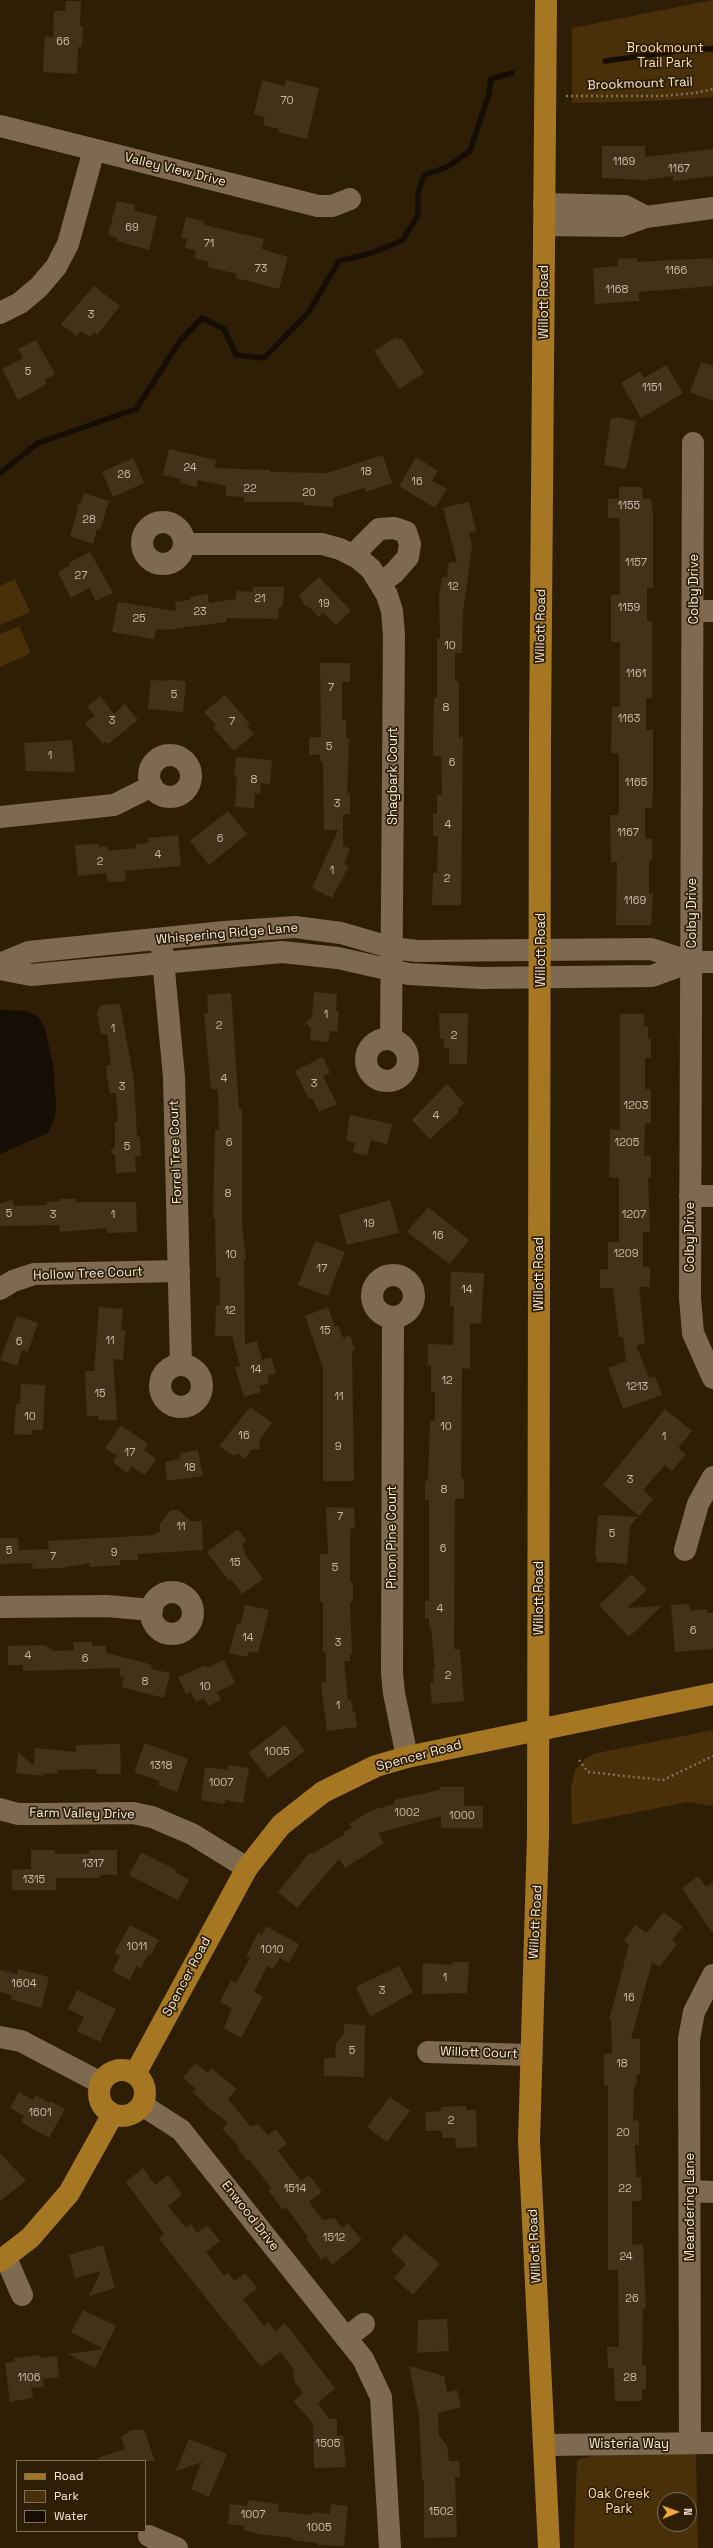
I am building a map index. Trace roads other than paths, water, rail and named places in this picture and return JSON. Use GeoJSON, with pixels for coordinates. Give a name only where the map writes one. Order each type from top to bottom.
{"type":"FeatureCollection","features":[{"type":"Feature","properties":{"kind":"main road","name":"Willott Road"},"geometry":{"type":"LineString","coordinates":[[546,0],[540,736],[541,977],[538,1878],[530,2055],[529,2141],[546,2445],[549,2548]]}},
{"type":"Feature","properties":{"kind":"main road","name":"Spencer Road"},"geometry":{"type":"LineString","coordinates":[[135,2074],[247,1868],[281,1825],[303,1806],[345,1780],[376,1766],[407,1757],[539,1728],[713,1694]]}},
{"type":"Feature","properties":{"kind":"main road"},"geometry":{"type":"LineString","coordinates":[[120,2070],[135,2074],[140,2078],[146,2091],[142,2105],[133,2114],[120,2116],[113,2114],[103,2105],[100,2098],[101,2083],[112,2072],[120,2070]]}},
{"type":"Feature","properties":{"kind":"main road"},"geometry":{"type":"LineString","coordinates":[[3,2259],[35,2234],[69,2193],[113,2114]]}},
{"type":"Feature","properties":{"kind":"street","name":"Valley View Drive"},"geometry":{"type":"LineString","coordinates":[[0,126],[318,206],[332,206],[350,200]]}},
{"type":"Feature","properties":{"kind":"street"},"geometry":{"type":"LineString","coordinates":[[0,313],[20,303],[39,288],[56,267],[68,244],[94,150]]}},
{"type":"Feature","properties":{"kind":"street"},"geometry":{"type":"LineString","coordinates":[[544,204],[625,206],[646,217]]}},
{"type":"Feature","properties":{"kind":"street"},"geometry":{"type":"LineString","coordinates":[[544,225],[621,226],[646,217],[713,208]]}},
{"type":"Feature","properties":{"kind":"street","name":"Colby Drive"},"geometry":{"type":"LineString","coordinates":[[693,442],[703,611],[692,962],[690,1298],[693,1332],[713,1378]]}},
{"type":"Feature","properties":{"kind":"street"},"geometry":{"type":"LineString","coordinates":[[353,555],[379,529],[394,528],[406,532],[410,544],[408,557],[394,573],[380,583]]}},
{"type":"Feature","properties":{"kind":"street","name":"Shagbark Court"},"geometry":{"type":"LineString","coordinates":[[184,544],[322,544],[340,549],[353,555],[371,569],[388,594],[392,611],[394,635],[393,972],[391,1039]]}},
{"type":"Feature","properties":{"kind":"street"},"geometry":{"type":"LineString","coordinates":[[0,817],[114,805],[152,786]]}},
{"type":"Feature","properties":{"kind":"street","name":"Whispering Ridge Lane"},"geometry":{"type":"LineString","coordinates":[[0,964],[29,952],[295,927],[341,933],[393,948],[437,952],[651,949],[692,962],[713,962]]}},
{"type":"Feature","properties":{"kind":"street","name":"Forrel Tree Court"},"geometry":{"type":"LineString","coordinates":[[161,939],[174,1077],[181,1365]]}},
{"type":"Feature","properties":{"kind":"street","name":"Whispering Ridge Lane"},"geometry":{"type":"LineString","coordinates":[[0,968],[31,975],[282,952],[338,958],[393,972],[481,978],[652,976],[692,962]]}},
{"type":"Feature","properties":{"kind":"street"},"geometry":{"type":"LineString","coordinates":[[690,1196],[713,1196]]}},
{"type":"Feature","properties":{"kind":"street","name":"Hollow Tree Court"},"geometry":{"type":"LineString","coordinates":[[0,1288],[13,1281],[34,1274],[179,1271]]}},
{"type":"Feature","properties":{"kind":"street","name":"Pinon Pine Court"},"geometry":{"type":"LineString","coordinates":[[393,1317],[392,1673],[394,1693],[407,1757]]}},
{"type":"Feature","properties":{"kind":"street"},"geometry":{"type":"LineString","coordinates":[[685,1550],[698,1504],[713,1477]]}},
{"type":"Feature","properties":{"kind":"street"},"geometry":{"type":"LineString","coordinates":[[0,1608],[107,1606],[152,1610]]}},
{"type":"Feature","properties":{"kind":"street","name":"Farm Valley Drive"},"geometry":{"type":"LineString","coordinates":[[0,1809],[18,1814],[134,1813],[152,1817],[192,1834],[247,1868]]}},
{"type":"Feature","properties":{"kind":"street","name":"Meandering Lane"},"geometry":{"type":"LineString","coordinates":[[690,2444],[690,2191],[688,2039],[694,2012],[713,1976]]}},
{"type":"Feature","properties":{"kind":"street"},"geometry":{"type":"LineString","coordinates":[[0,2037],[20,2042],[101,2083]]}},
{"type":"Feature","properties":{"kind":"street","name":"Willott Court"},"geometry":{"type":"LineString","coordinates":[[428,2052],[530,2055]]}},
{"type":"Feature","properties":{"kind":"street","name":"Enwood Drive"},"geometry":{"type":"LineString","coordinates":[[142,2105],[181,2130],[363,2359],[381,2397],[390,2548]]}},
{"type":"Feature","properties":{"kind":"street"},"geometry":{"type":"LineString","coordinates":[[690,2191],[713,2192]]}},
{"type":"Feature","properties":{"kind":"street"},"geometry":{"type":"LineString","coordinates":[[3,2259],[22,2294]]}},
{"type":"Feature","properties":{"kind":"street"},"geometry":{"type":"LineString","coordinates":[[346,2338],[364,2324]]}},
{"type":"Feature","properties":{"kind":"street","name":"Wisteria Way"},"geometry":{"type":"LineString","coordinates":[[546,2445],[713,2443]]}},
{"type":"Feature","properties":{"kind":"street"},"geometry":{"type":"LineString","coordinates":[[149,2536],[177,2548]]}},
{"type":"Feature","properties":{"kind":"water"},"geometry":{"type":"Polygon","coordinates":[[[0,1010],[27,1011],[38,1017],[44,1025],[53,1064],[56,1104],[55,1117],[48,1133],[0,1154],[0,1010]]]}},
{"type":"Feature","properties":{"kind":"waterway"},"geometry":{"type":"LineString","coordinates":[[605,61],[692,49],[713,49]]}},
{"type":"Feature","properties":{"kind":"waterway"},"geometry":{"type":"LineString","coordinates":[[0,473],[38,443],[136,409],[180,341],[202,318],[224,329],[236,355],[264,358],[308,313],[339,261],[372,253],[403,240],[418,215],[418,192],[424,175],[447,167],[470,151],[488,97],[491,79],[512,73]]}},
{"type":"Feature","properties":{"kind":"park label","name":"Brookmount Trail Park"},"geometry":{"type":"Point","coordinates":[665,56]}},
{"type":"Feature","properties":{"kind":"park label","name":"Oak Creek Park"},"geometry":{"type":"Point","coordinates":[619,2502]}}]}
